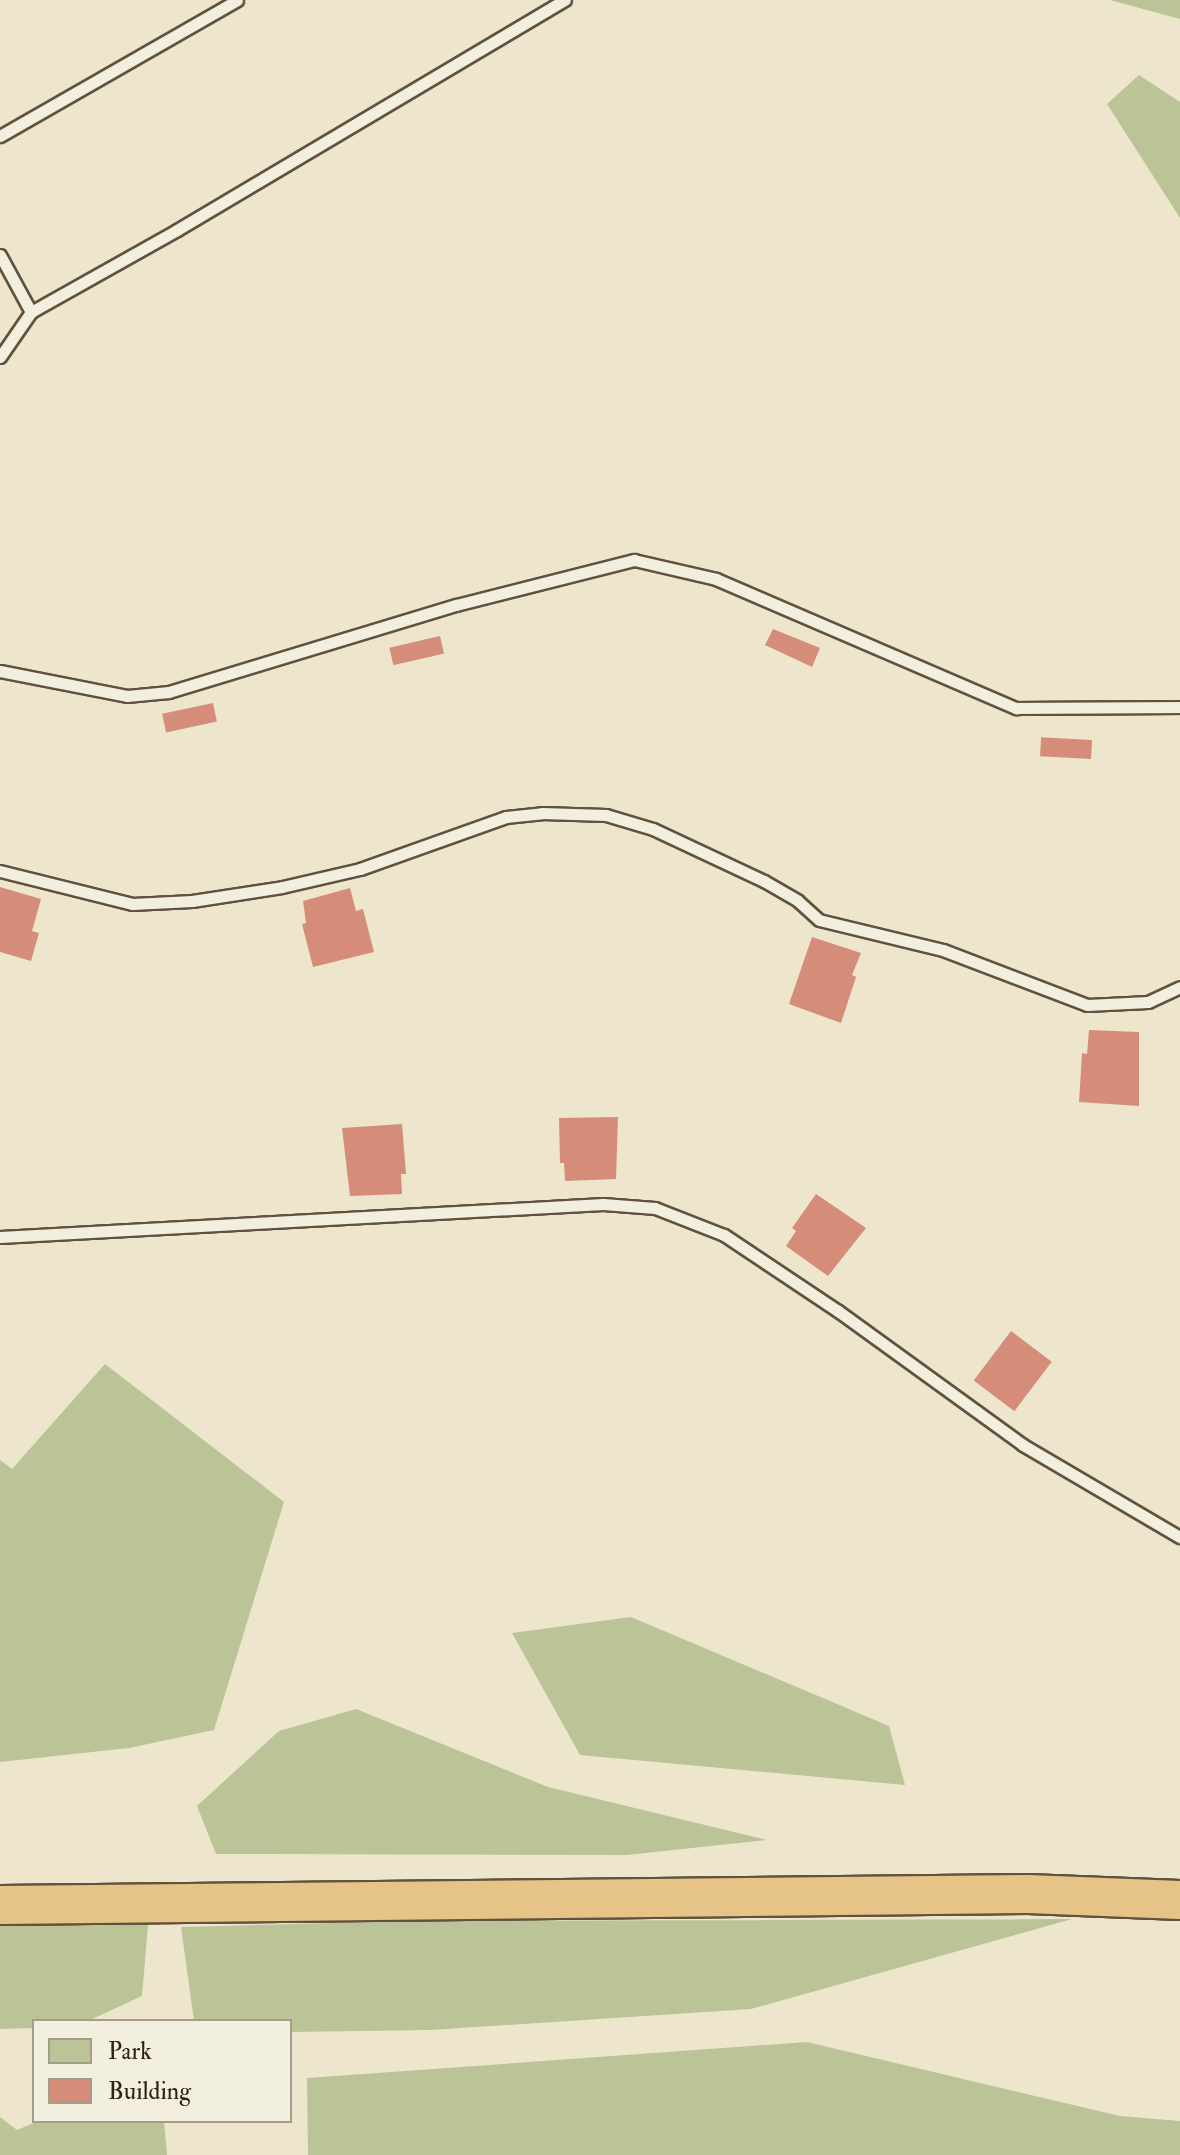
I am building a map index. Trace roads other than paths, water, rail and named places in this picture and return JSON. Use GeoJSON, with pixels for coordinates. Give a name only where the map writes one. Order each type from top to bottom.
{"type":"FeatureCollection","features":[{"type":"Feature","properties":{"kind":"highway"},"geometry":{"type":"LineString","coordinates":[[0,1905],[1028,1894],[1180,1900]]}},
{"type":"Feature","properties":{"kind":"lane"},"geometry":{"type":"LineString","coordinates":[[0,136],[237,0]]}},
{"type":"Feature","properties":{"kind":"lane"},"geometry":{"type":"LineString","coordinates":[[0,357],[31,312],[177,230],[565,0]]}},
{"type":"Feature","properties":{"kind":"lane"},"geometry":{"type":"LineString","coordinates":[[0,255],[31,312]]}},
{"type":"Feature","properties":{"kind":"lane"},"geometry":{"type":"LineString","coordinates":[[0,671],[127,696],[169,692],[456,605],[634,560],[716,579],[1016,708],[1180,707]]}},
{"type":"Feature","properties":{"kind":"lane"},"geometry":{"type":"LineString","coordinates":[[0,871],[132,904],[192,901],[282,887],[360,869],[506,817],[542,813],[606,815],[653,829],[739,868],[798,901],[819,920],[943,950],[1087,1005],[1148,1002],[1180,987]]}},
{"type":"Feature","properties":{"kind":"lane"},"geometry":{"type":"LineString","coordinates":[[0,1237],[603,1204],[655,1208],[724,1235],[838,1311],[1023,1445],[1180,1537]]}}]}
